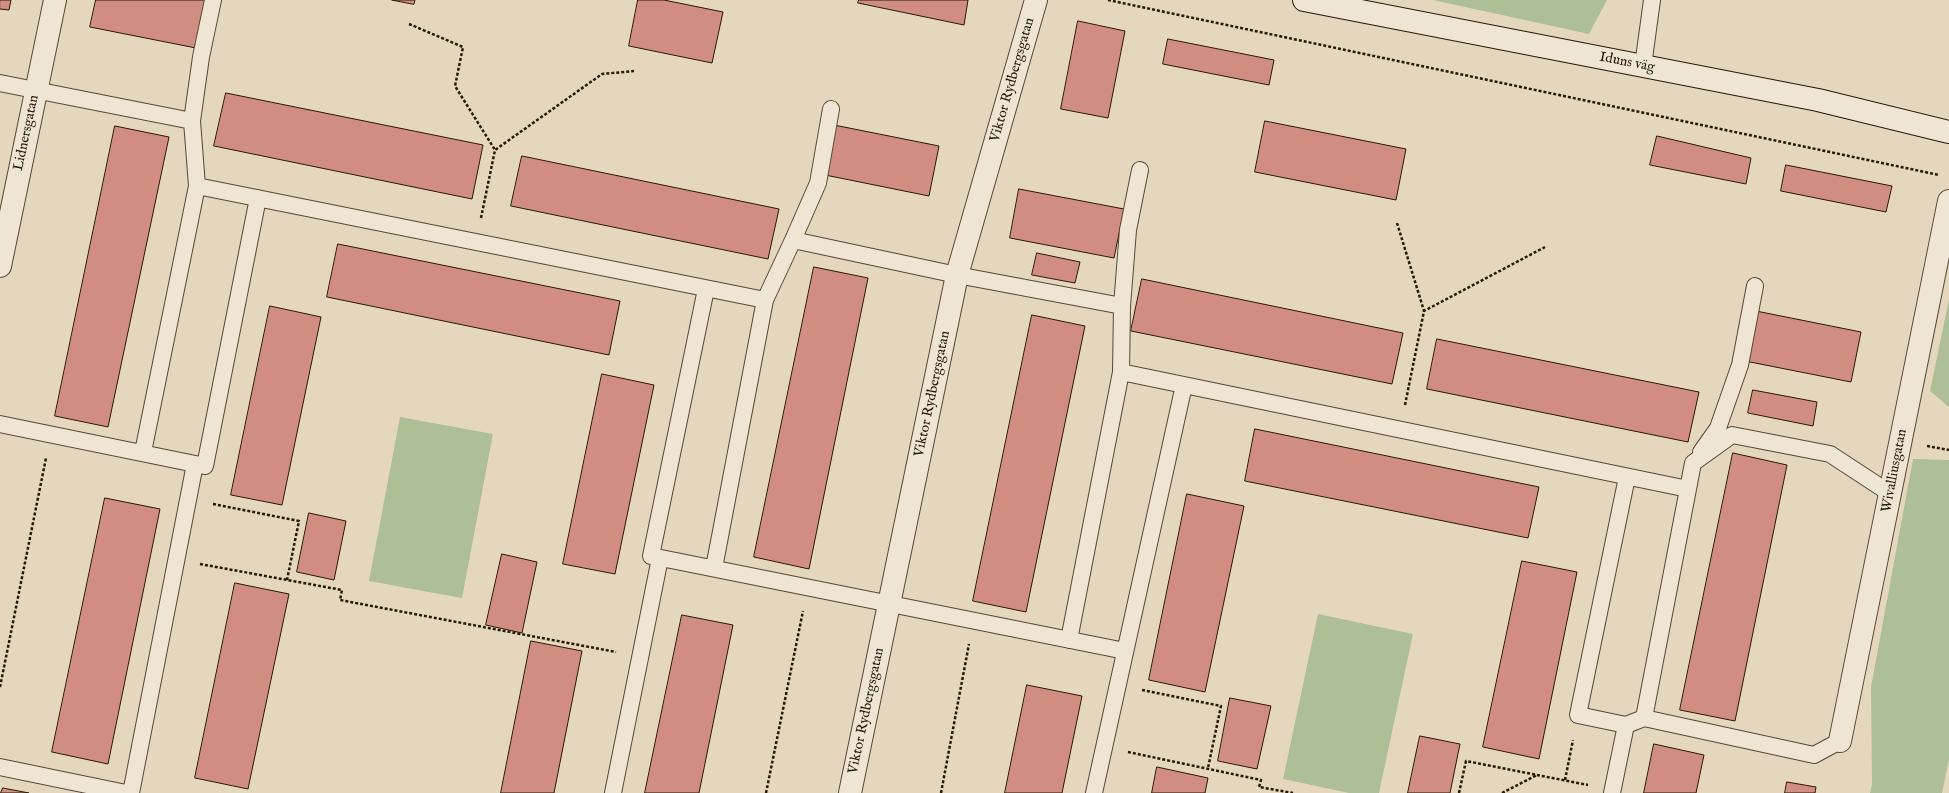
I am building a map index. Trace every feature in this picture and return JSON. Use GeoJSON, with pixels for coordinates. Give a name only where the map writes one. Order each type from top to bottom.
{"type":"FeatureCollection","features":[{"type":"Feature","properties":{"kind":"street","name":"Lidnersgatan"},"geometry":{"type":"LineString","coordinates":[[0,266],[55,0]]}},
{"type":"Feature","properties":{"kind":"street","name":"Viktor Rydbergsgatan"},"geometry":{"type":"LineString","coordinates":[[850,793],[957,275],[1036,0]]}},
{"type":"Feature","properties":{"kind":"street","name":"Iduns väg"},"geometry":{"type":"LineString","coordinates":[[1304,0],[1818,100],[1949,132]]}},
{"type":"Feature","properties":{"kind":"street","name":"Wivalliusgatan"},"geometry":{"type":"LineString","coordinates":[[1840,741],[1949,201]]}},
{"type":"Feature","properties":{"kind":"lane"},"geometry":{"type":"LineString","coordinates":[[143,452],[197,186],[192,121],[201,57],[213,0]]}},
{"type":"Feature","properties":{"kind":"lane"},"geometry":{"type":"LineString","coordinates":[[1643,66],[1652,0]]}},
{"type":"Feature","properties":{"kind":"lane"},"geometry":{"type":"LineString","coordinates":[[0,83],[192,121]]}},
{"type":"Feature","properties":{"kind":"lane"},"geometry":{"type":"LineString","coordinates":[[714,568],[765,300],[818,183],[831,109]]}},
{"type":"Feature","properties":{"kind":"lane"},"geometry":{"type":"LineString","coordinates":[[1069,640],[1121,372],[1122,306],[1128,230],[1140,170]]}},
{"type":"Feature","properties":{"kind":"lane"},"geometry":{"type":"LineString","coordinates":[[197,186],[765,300]]}},
{"type":"Feature","properties":{"kind":"lane"},"geometry":{"type":"LineString","coordinates":[[0,424],[143,452],[205,466],[258,198]]}},
{"type":"Feature","properties":{"kind":"lane"},"geometry":{"type":"LineString","coordinates":[[793,240],[957,275],[1122,306]]}},
{"type":"Feature","properties":{"kind":"lane"},"geometry":{"type":"LineString","coordinates":[[1644,718],[1693,463],[1718,428],[1740,365],[1755,286]]}},
{"type":"Feature","properties":{"kind":"lane"},"geometry":{"type":"LineString","coordinates":[[706,289],[652,556],[1125,651]]}},
{"type":"Feature","properties":{"kind":"lane"},"geometry":{"type":"LineString","coordinates":[[1121,372],[1688,489]]}},
{"type":"Feature","properties":{"kind":"lane"},"geometry":{"type":"LineString","coordinates":[[1094,793],[1184,385]]}},
{"type":"Feature","properties":{"kind":"lane"},"geometry":{"type":"LineString","coordinates":[[1693,463],[1732,435],[1830,454],[1890,494]]}},
{"type":"Feature","properties":{"kind":"lane"},"geometry":{"type":"LineString","coordinates":[[131,793],[195,464]]}},
{"type":"Feature","properties":{"kind":"lane"},"geometry":{"type":"LineString","coordinates":[[1627,477],[1578,715],[1626,724],[1644,718],[1814,755],[1840,741]]}},
{"type":"Feature","properties":{"kind":"lane"},"geometry":{"type":"LineString","coordinates":[[613,793],[660,558]]}},
{"type":"Feature","properties":{"kind":"lane"},"geometry":{"type":"LineString","coordinates":[[1612,791],[1626,724]]}},
{"type":"Feature","properties":{"kind":"lane"},"geometry":{"type":"LineString","coordinates":[[0,767],[104,791],[126,793]]}},
{"type":"Feature","properties":{"kind":"path"},"geometry":{"type":"LineString","coordinates":[[1108,0],[1941,175]]}},
{"type":"Feature","properties":{"kind":"path"},"geometry":{"type":"LineString","coordinates":[[409,24],[463,47],[455,86],[495,150],[477,242]]}},
{"type":"Feature","properties":{"kind":"path"},"geometry":{"type":"LineString","coordinates":[[495,150],[602,74],[634,71]]}},
{"type":"Feature","properties":{"kind":"path"},"geometry":{"type":"LineString","coordinates":[[1397,223],[1424,311],[1400,429]]}},
{"type":"Feature","properties":{"kind":"path"},"geometry":{"type":"LineString","coordinates":[[1424,311],[1545,247]]}},
{"type":"Feature","properties":{"kind":"path"},"geometry":{"type":"LineString","coordinates":[[0,687],[50,434]]}},
{"type":"Feature","properties":{"kind":"path"},"geometry":{"type":"LineString","coordinates":[[188,499],[299,521],[286,580]]}},
{"type":"Feature","properties":{"kind":"path"},"geometry":{"type":"LineString","coordinates":[[177,560],[342,590],[340,600],[640,656]]}},
{"type":"Feature","properties":{"kind":"path"},"geometry":{"type":"LineString","coordinates":[[766,793],[808,587]]}},
{"type":"Feature","properties":{"kind":"path"},"geometry":{"type":"LineString","coordinates":[[941,793],[974,620]]}},
{"type":"Feature","properties":{"kind":"path"},"geometry":{"type":"LineString","coordinates":[[1118,685],[1220,706],[1208,768]]}},
{"type":"Feature","properties":{"kind":"path"},"geometry":{"type":"LineString","coordinates":[[1565,780],[1578,715]]}},
{"type":"Feature","properties":{"kind":"path"},"geometry":{"type":"LineString","coordinates":[[1104,747],[1261,780],[1259,786],[1293,793]]}},
{"type":"Feature","properties":{"kind":"path"},"geometry":{"type":"LineString","coordinates":[[1459,793],[1466,761],[1565,780],[1612,791]]}},
{"type":"Feature","properties":{"kind":"path"},"geometry":{"type":"LineString","coordinates":[[1502,793],[1538,775]]}},
{"type":"Feature","properties":{"kind":"green space"},"geometry":{"type":"Polygon","coordinates":[[[1433,0],[1607,0],[1589,34],[1433,0]]]}},
{"type":"Feature","properties":{"kind":"green space"},"geometry":{"type":"Polygon","coordinates":[[[1949,299],[1949,407],[1930,391],[1949,299]]]}},
{"type":"Feature","properties":{"kind":"green space"},"geometry":{"type":"Polygon","coordinates":[[[400,417],[493,434],[462,598],[369,581],[400,417]]]}},
{"type":"Feature","properties":{"kind":"green space"},"geometry":{"type":"Polygon","coordinates":[[[1913,459],[1949,460],[1949,759],[1942,793],[1870,793],[1872,784],[1871,687],[1913,459]]]}},
{"type":"Feature","properties":{"kind":"green space"},"geometry":{"type":"Polygon","coordinates":[[[1318,614],[1413,634],[1379,793],[1349,793],[1283,779],[1318,614]]]}},
{"type":"Feature","properties":{"kind":"building"},"geometry":{"type":"Polygon","coordinates":[[[0,0],[11,0],[9,10],[0,9],[0,0]]]}},
{"type":"Feature","properties":{"kind":"building"},"geometry":{"type":"Polygon","coordinates":[[[96,0],[206,0],[196,48],[90,27],[96,0]]]}},
{"type":"Feature","properties":{"kind":"building"},"geometry":{"type":"Polygon","coordinates":[[[392,0],[415,0],[414,4],[392,0]]]}},
{"type":"Feature","properties":{"kind":"building"},"geometry":{"type":"Polygon","coordinates":[[[638,0],[664,0],[723,12],[712,63],[629,46],[638,0]]]}},
{"type":"Feature","properties":{"kind":"building"},"geometry":{"type":"Polygon","coordinates":[[[859,0],[968,0],[964,25],[858,3],[859,0]]]}},
{"type":"Feature","properties":{"kind":"building"},"geometry":{"type":"Polygon","coordinates":[[[1078,21],[1125,31],[1108,118],[1061,109],[1078,21]]]}},
{"type":"Feature","properties":{"kind":"building"},"geometry":{"type":"Polygon","coordinates":[[[1168,39],[1274,60],[1269,85],[1163,64],[1168,39]]]}},
{"type":"Feature","properties":{"kind":"building"},"geometry":{"type":"Polygon","coordinates":[[[226,93],[483,145],[472,199],[214,146],[226,93]]]}},
{"type":"Feature","properties":{"kind":"building"},"geometry":{"type":"Polygon","coordinates":[[[1265,121],[1406,149],[1396,200],[1255,172],[1265,121]]]}},
{"type":"Feature","properties":{"kind":"building"},"geometry":{"type":"Polygon","coordinates":[[[834,125],[939,146],[929,196],[825,175],[834,125]]]}},
{"type":"Feature","properties":{"kind":"building"},"geometry":{"type":"Polygon","coordinates":[[[115,126],[169,137],[108,427],[55,416],[115,126]]]}},
{"type":"Feature","properties":{"kind":"building"},"geometry":{"type":"Polygon","coordinates":[[[1657,136],[1751,158],[1746,184],[1650,165],[1657,136]]]}},
{"type":"Feature","properties":{"kind":"building"},"geometry":{"type":"Polygon","coordinates":[[[522,156],[779,209],[768,259],[511,206],[522,156]]]}},
{"type":"Feature","properties":{"kind":"building"},"geometry":{"type":"Polygon","coordinates":[[[1786,165],[1892,186],[1886,212],[1781,191],[1786,165]]]}},
{"type":"Feature","properties":{"kind":"building"},"geometry":{"type":"Polygon","coordinates":[[[1019,189],[1124,209],[1114,258],[1010,238],[1019,189]]]}},
{"type":"Feature","properties":{"kind":"building"},"geometry":{"type":"Polygon","coordinates":[[[338,244],[620,301],[609,355],[327,297],[338,244]]]}},
{"type":"Feature","properties":{"kind":"building"},"geometry":{"type":"Polygon","coordinates":[[[1037,253],[1080,262],[1075,283],[1032,275],[1037,253]]]}},
{"type":"Feature","properties":{"kind":"building"},"geometry":{"type":"Polygon","coordinates":[[[814,267],[868,278],[809,569],[754,557],[814,267]]]}},
{"type":"Feature","properties":{"kind":"building"},"geometry":{"type":"Polygon","coordinates":[[[1142,279],[1403,333],[1392,384],[1131,331],[1142,279]]]}},
{"type":"Feature","properties":{"kind":"building"},"geometry":{"type":"Polygon","coordinates":[[[270,306],[321,317],[282,505],[231,495],[270,306]]]}},
{"type":"Feature","properties":{"kind":"building"},"geometry":{"type":"Polygon","coordinates":[[[1756,311],[1861,332],[1851,382],[1745,361],[1756,311]]]}},
{"type":"Feature","properties":{"kind":"building"},"geometry":{"type":"Polygon","coordinates":[[[1032,315],[1085,326],[1026,612],[973,601],[1032,315]]]}},
{"type":"Feature","properties":{"kind":"building"},"geometry":{"type":"Polygon","coordinates":[[[1437,339],[1699,392],[1688,442],[1427,389],[1437,339]]]}},
{"type":"Feature","properties":{"kind":"building"},"geometry":{"type":"Polygon","coordinates":[[[602,374],[654,385],[615,574],[563,564],[602,374]]]}},
{"type":"Feature","properties":{"kind":"building"},"geometry":{"type":"Polygon","coordinates":[[[1753,390],[1817,402],[1813,426],[1748,413],[1753,390]]]}},
{"type":"Feature","properties":{"kind":"building"},"geometry":{"type":"Polygon","coordinates":[[[1255,429],[1539,487],[1528,538],[1245,481],[1255,429]]]}},
{"type":"Feature","properties":{"kind":"building"},"geometry":{"type":"Polygon","coordinates":[[[1733,453],[1787,465],[1735,721],[1680,710],[1733,453]]]}},
{"type":"Feature","properties":{"kind":"building"},"geometry":{"type":"Polygon","coordinates":[[[1187,494],[1244,506],[1205,692],[1149,680],[1187,494]]]}},
{"type":"Feature","properties":{"kind":"building"},"geometry":{"type":"Polygon","coordinates":[[[105,498],[160,509],[108,764],[52,752],[105,498]]]}},
{"type":"Feature","properties":{"kind":"building"},"geometry":{"type":"Polygon","coordinates":[[[309,513],[346,521],[334,580],[297,572],[309,513]]]}},
{"type":"Feature","properties":{"kind":"building"},"geometry":{"type":"Polygon","coordinates":[[[502,554],[537,562],[522,633],[486,625],[502,554]]]}},
{"type":"Feature","properties":{"kind":"building"},"geometry":{"type":"Polygon","coordinates":[[[1522,561],[1577,572],[1539,759],[1483,747],[1522,561]]]}},
{"type":"Feature","properties":{"kind":"building"},"geometry":{"type":"Polygon","coordinates":[[[235,583],[289,594],[248,789],[195,778],[235,583]]]}},
{"type":"Feature","properties":{"kind":"building"},"geometry":{"type":"Polygon","coordinates":[[[682,615],[733,625],[699,793],[645,793],[682,615]]]}},
{"type":"Feature","properties":{"kind":"building"},"geometry":{"type":"Polygon","coordinates":[[[531,641],[582,651],[554,793],[501,793],[531,641]]]}},
{"type":"Feature","properties":{"kind":"building"},"geometry":{"type":"Polygon","coordinates":[[[1027,685],[1082,696],[1062,793],[1005,793],[1027,685]]]}},
{"type":"Feature","properties":{"kind":"building"},"geometry":{"type":"Polygon","coordinates":[[[1230,698],[1271,706],[1257,769],[1218,761],[1230,698]]]}},
{"type":"Feature","properties":{"kind":"building"},"geometry":{"type":"Polygon","coordinates":[[[1420,736],[1460,744],[1450,793],[1408,793],[1420,736]]]}},
{"type":"Feature","properties":{"kind":"building"},"geometry":{"type":"Polygon","coordinates":[[[1654,744],[1704,755],[1696,793],[1644,793],[1654,744]]]}},
{"type":"Feature","properties":{"kind":"building"},"geometry":{"type":"Polygon","coordinates":[[[1157,767],[1208,778],[1205,793],[1152,793],[1157,767]]]}},
{"type":"Feature","properties":{"kind":"building"},"geometry":{"type":"Polygon","coordinates":[[[1787,782],[1816,787],[1815,793],[1785,793],[1787,782]]]}},
{"type":"Feature","properties":{"kind":"building"},"geometry":{"type":"Polygon","coordinates":[[[3,788],[29,793],[1,793],[3,788]]]}}]}
